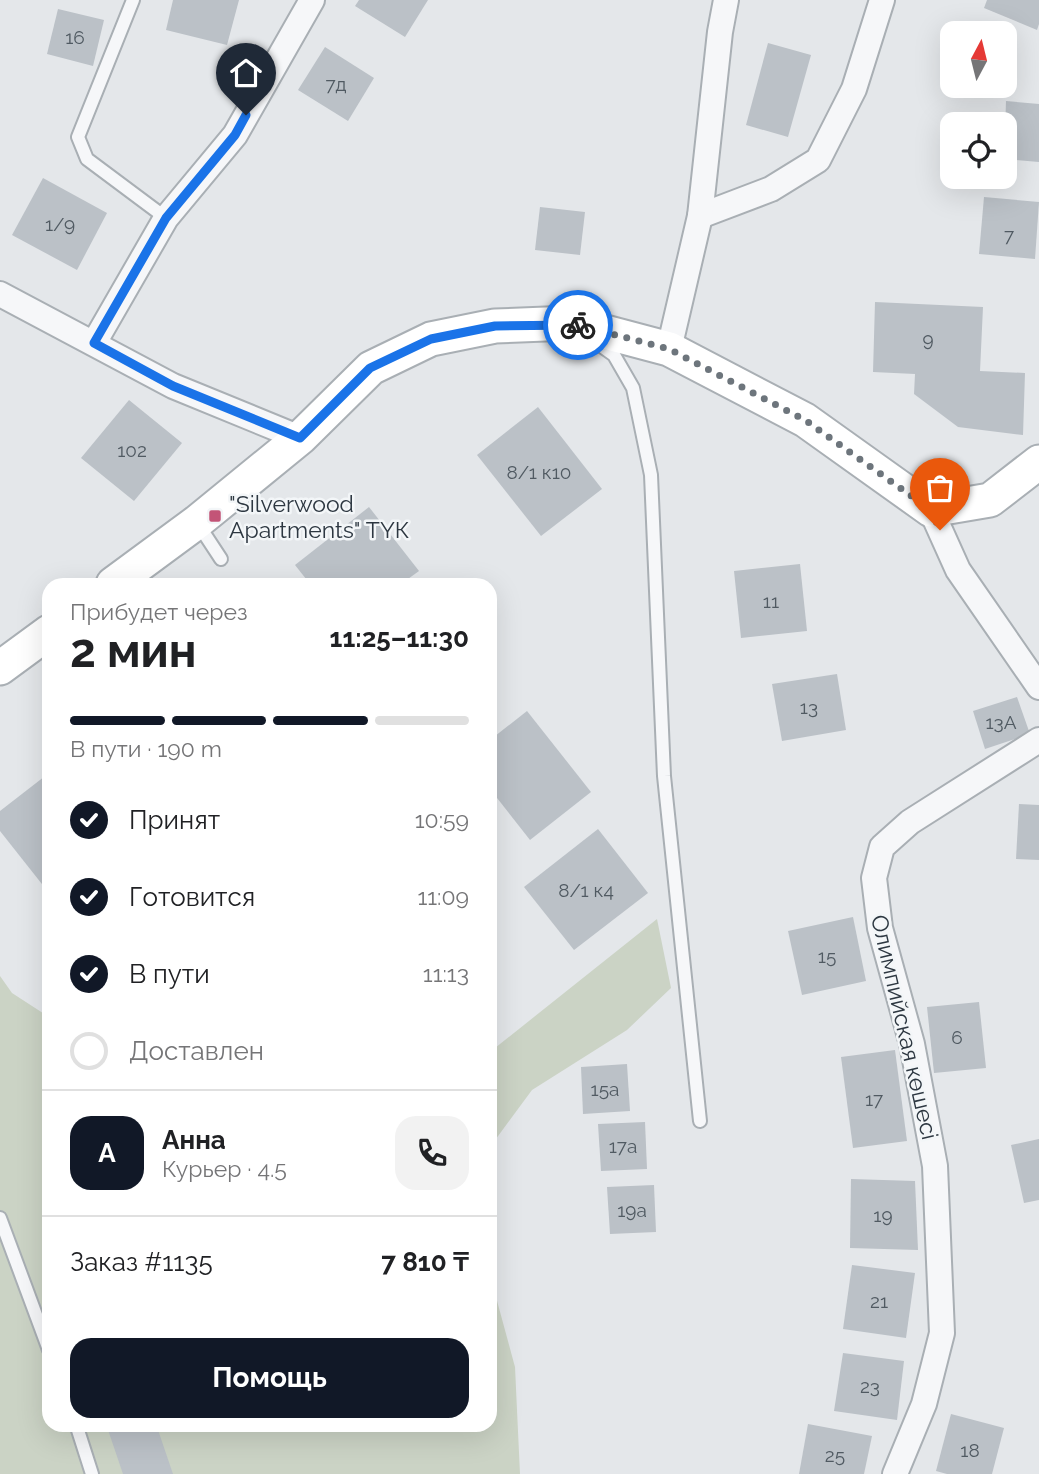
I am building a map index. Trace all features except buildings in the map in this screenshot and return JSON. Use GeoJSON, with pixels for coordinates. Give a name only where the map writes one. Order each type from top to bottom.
{"type":"FeatureCollection","features":[{"type":"Feature","properties":{"kind":"street"},"geometry":{"type":"LineString","coordinates":[[94,343],[166,218],[235,135],[312,0]]}},
{"type":"Feature","properties":{"kind":"street"},"geometry":{"type":"LineString","coordinates":[[669,349],[700,216],[720,32],[726,0]]}},
{"type":"Feature","properties":{"kind":"street"},"geometry":{"type":"LineString","coordinates":[[700,216],[771,189],[818,160],[854,89],[882,0]]}},
{"type":"Feature","properties":{"kind":"street"},"geometry":{"type":"LineString","coordinates":[[0,294],[173,386],[300,438]]}},
{"type":"Feature","properties":{"kind":"street"},"geometry":{"type":"LineString","coordinates":[[121,578],[197,522],[300,438],[370,368],[431,339],[495,326],[571,323],[669,349],[805,420],[931,510],[958,570],[1039,687]]}},
{"type":"Feature","properties":{"kind":"street"},"geometry":{"type":"LineString","coordinates":[[931,510],[990,500],[1039,462]]}},
{"type":"Feature","properties":{"kind":"street"},"geometry":{"type":"LineString","coordinates":[[0,668],[42,637]]}},
{"type":"Feature","properties":{"kind":"street","name":"Олимпийская көшесі"},"geometry":{"type":"LineString","coordinates":[[895,1474],[924,1404],[942,1333],[935,1166],[912,1044],[880,928],[874,878],[882,847],[910,822],[1039,740]]}},
{"type":"Feature","properties":{"kind":"lane"},"geometry":{"type":"LineString","coordinates":[[133,0],[78,137],[87,159],[166,218]]}},
{"type":"Feature","properties":{"kind":"lane"},"geometry":{"type":"LineString","coordinates":[[571,323],[614,355],[633,388],[651,475],[664,776],[700,1121]]}},
{"type":"Feature","properties":{"kind":"lane"},"geometry":{"type":"LineString","coordinates":[[197,522],[221,559]]}},
{"type":"Feature","properties":{"kind":"lane"},"geometry":{"type":"LineString","coordinates":[[0,1218],[42,1331]]}},
{"type":"Feature","properties":{"kind":"lane"},"geometry":{"type":"LineString","coordinates":[[79,1432],[92,1474]]}},
{"type":"Feature","properties":{"kind":"shaded area"},"geometry":{"type":"Polygon","coordinates":[[[657,919],[671,988],[627,1030],[532,1090],[497,1138],[497,1046],[657,919]]]}},
{"type":"Feature","properties":{"kind":"shaded area"},"geometry":{"type":"Polygon","coordinates":[[[0,976],[12,993],[42,1012],[42,1432],[497,1432],[497,1301],[515,1367],[520,1474],[0,1474],[0,976]]]}},
{"type":"Feature","properties":{"kind":"way so far"},"geometry":{"type":"LineString","coordinates":[[578,325],[669,349],[805,420],[931,510],[940,530]]}},
{"type":"Feature","properties":{"kind":"place","name":"\"Silverwood Apartments\" ТҮК"},"geometry":{"type":"Point","coordinates":[215,516]}},
{"type":"Feature","properties":{"kind":"route"},"geometry":{"type":"LineString","coordinates":[[246,115],[235,135],[166,218],[94,343],[173,386],[300,438],[370,368],[431,339],[495,326],[578,325]]}}]}
